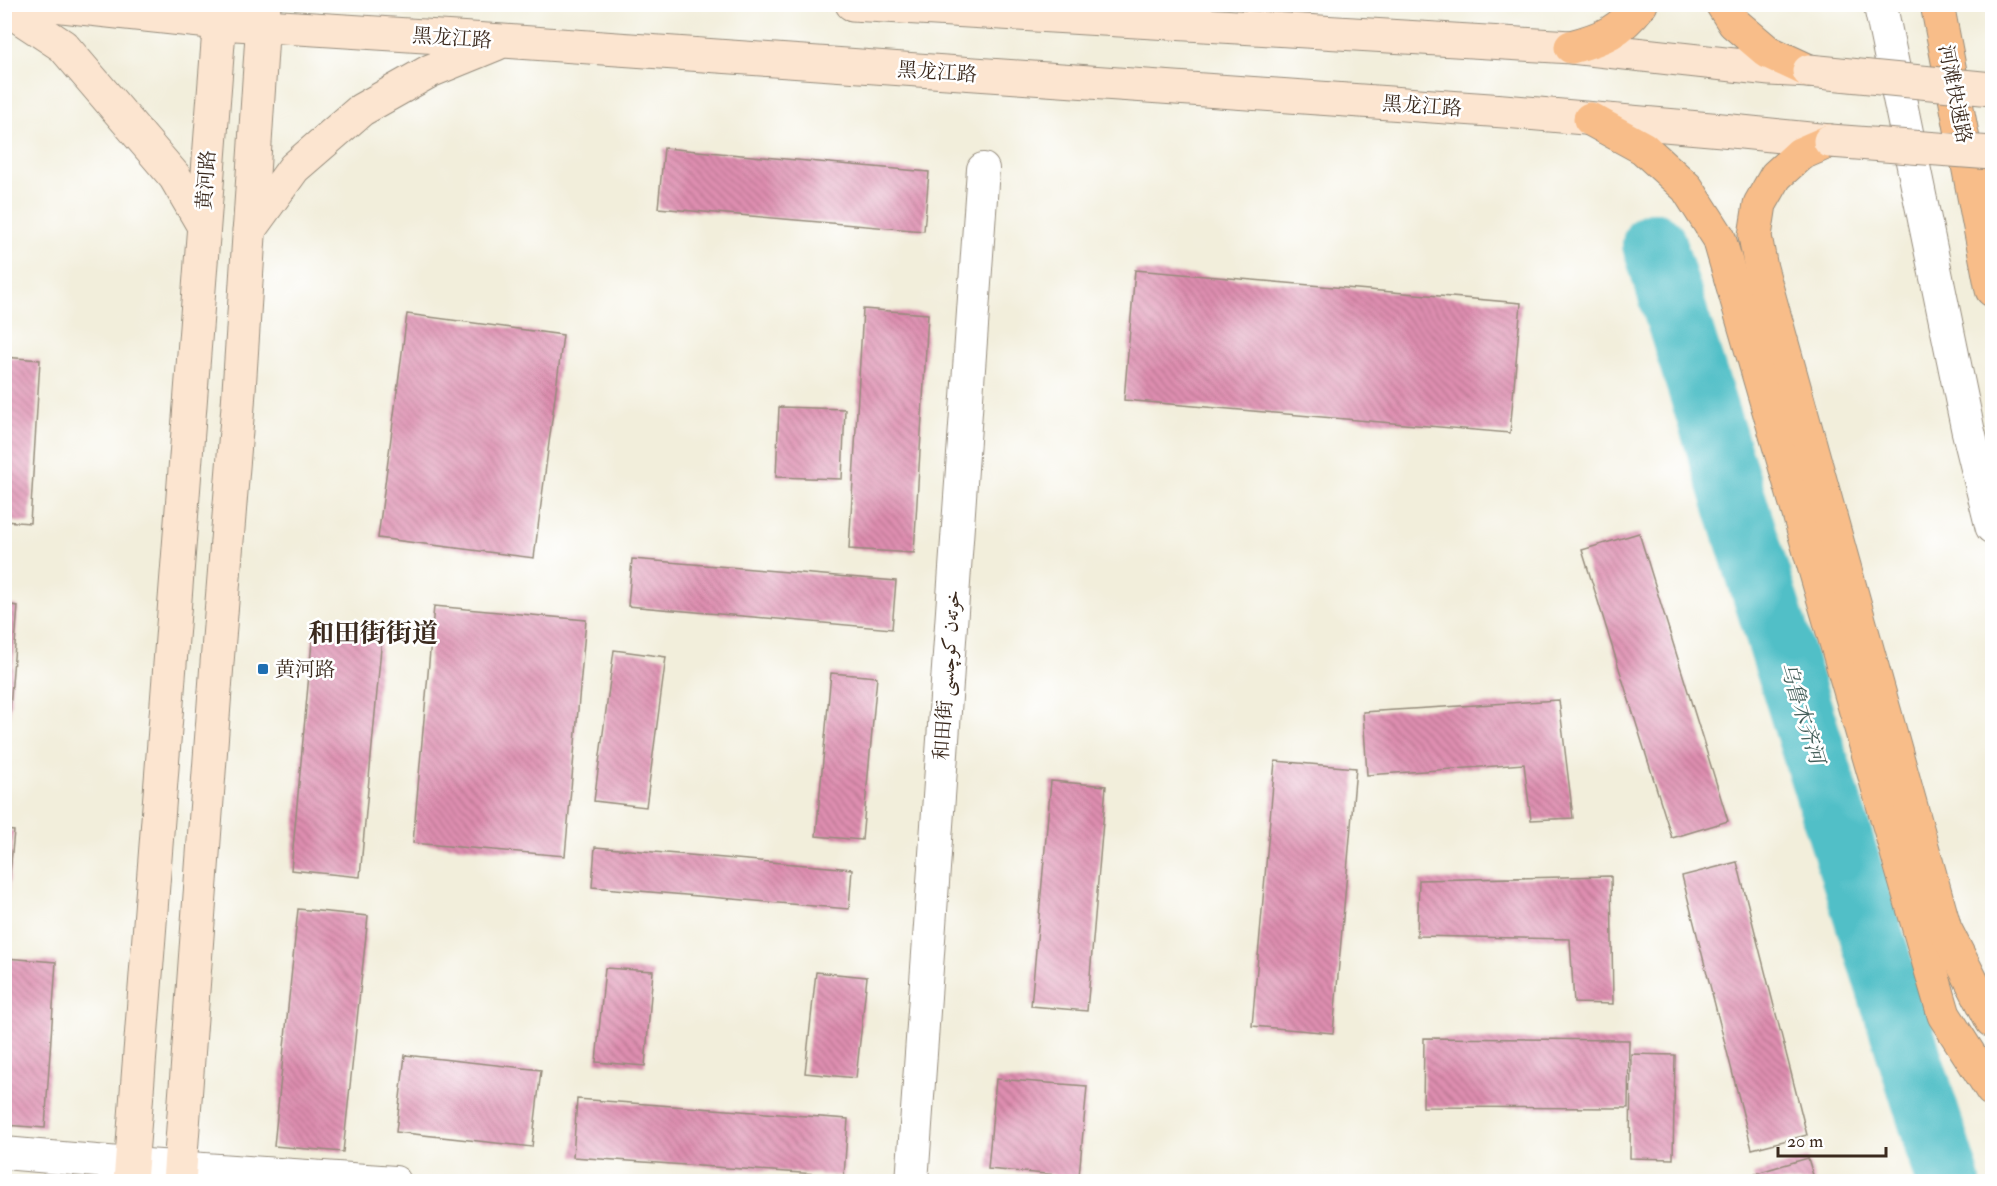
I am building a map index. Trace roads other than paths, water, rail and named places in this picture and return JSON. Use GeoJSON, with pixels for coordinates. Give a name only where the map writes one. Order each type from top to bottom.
{"type":"FeatureCollection","features":[{"type":"Feature","properties":{"kind":"highway"},"geometry":{"type":"LineString","coordinates":[[1571,47],[1602,39],[1628,21],[1641,4]]}},
{"type":"Feature","properties":{"kind":"highway"},"geometry":{"type":"LineString","coordinates":[[1722,4],[1734,23],[1768,52],[1809,71]]}},
{"type":"Feature","properties":{"kind":"highway","name":"河滩快速路"},"geometry":{"type":"LineString","coordinates":[[1937,4],[1992,290]]}},
{"type":"Feature","properties":{"kind":"highway"},"geometry":{"type":"LineString","coordinates":[[1590,119],[1643,148],[1687,188],[1719,237],[1944,1015],[1992,1090]]}},
{"type":"Feature","properties":{"kind":"highway"},"geometry":{"type":"LineString","coordinates":[[1830,141],[1800,154],[1776,176],[1760,204],[1755,236],[1757,247],[1945,929],[1992,1021]]}},
{"type":"Feature","properties":{"kind":"main road","name":"黑龙江路"},"geometry":{"type":"LineString","coordinates":[[44,4],[264,15],[503,41],[1492,111],[1992,153]]}},
{"type":"Feature","properties":{"kind":"main road"},"geometry":{"type":"LineString","coordinates":[[852,4],[1571,47],[1770,69],[1992,89]]}},
{"type":"Feature","properties":{"kind":"main road"},"geometry":{"type":"LineString","coordinates":[[4,7],[63,46],[175,177],[203,225]]}},
{"type":"Feature","properties":{"kind":"main road","name":"黄河路"},"geometry":{"type":"LineString","coordinates":[[130,1173],[220,14]]}},
{"type":"Feature","properties":{"kind":"main road"},"geometry":{"type":"LineString","coordinates":[[180,1175],[215,686],[238,406],[264,15]]}},
{"type":"Feature","properties":{"kind":"main road"},"geometry":{"type":"LineString","coordinates":[[249,230],[294,168],[361,110],[430,71],[503,41]]}},
{"type":"Feature","properties":{"kind":"street"},"geometry":{"type":"LineString","coordinates":[[1880,4],[1965,418],[1992,527]]}},
{"type":"Feature","properties":{"kind":"street","name":"和田街 خوتەن كوچىسى"},"geometry":{"type":"LineString","coordinates":[[912,1182],[983,169]]}},
{"type":"Feature","properties":{"kind":"street"},"geometry":{"type":"LineString","coordinates":[[4,1154],[130,1173],[395,1182]]}},
{"type":"Feature","properties":{"kind":"waterway","name":"乌鲁木齐河"},"geometry":{"type":"LineString","coordinates":[[1654,244],[1949,1182]]}},
{"type":"Feature","properties":{"kind":"place","name":"黄河路"},"geometry":{"type":"Point","coordinates":[263,669]}},
{"type":"Feature","properties":{"kind":"district","name":"和田街街道"},"geometry":{"type":"Point","coordinates":[373,634]}}]}
